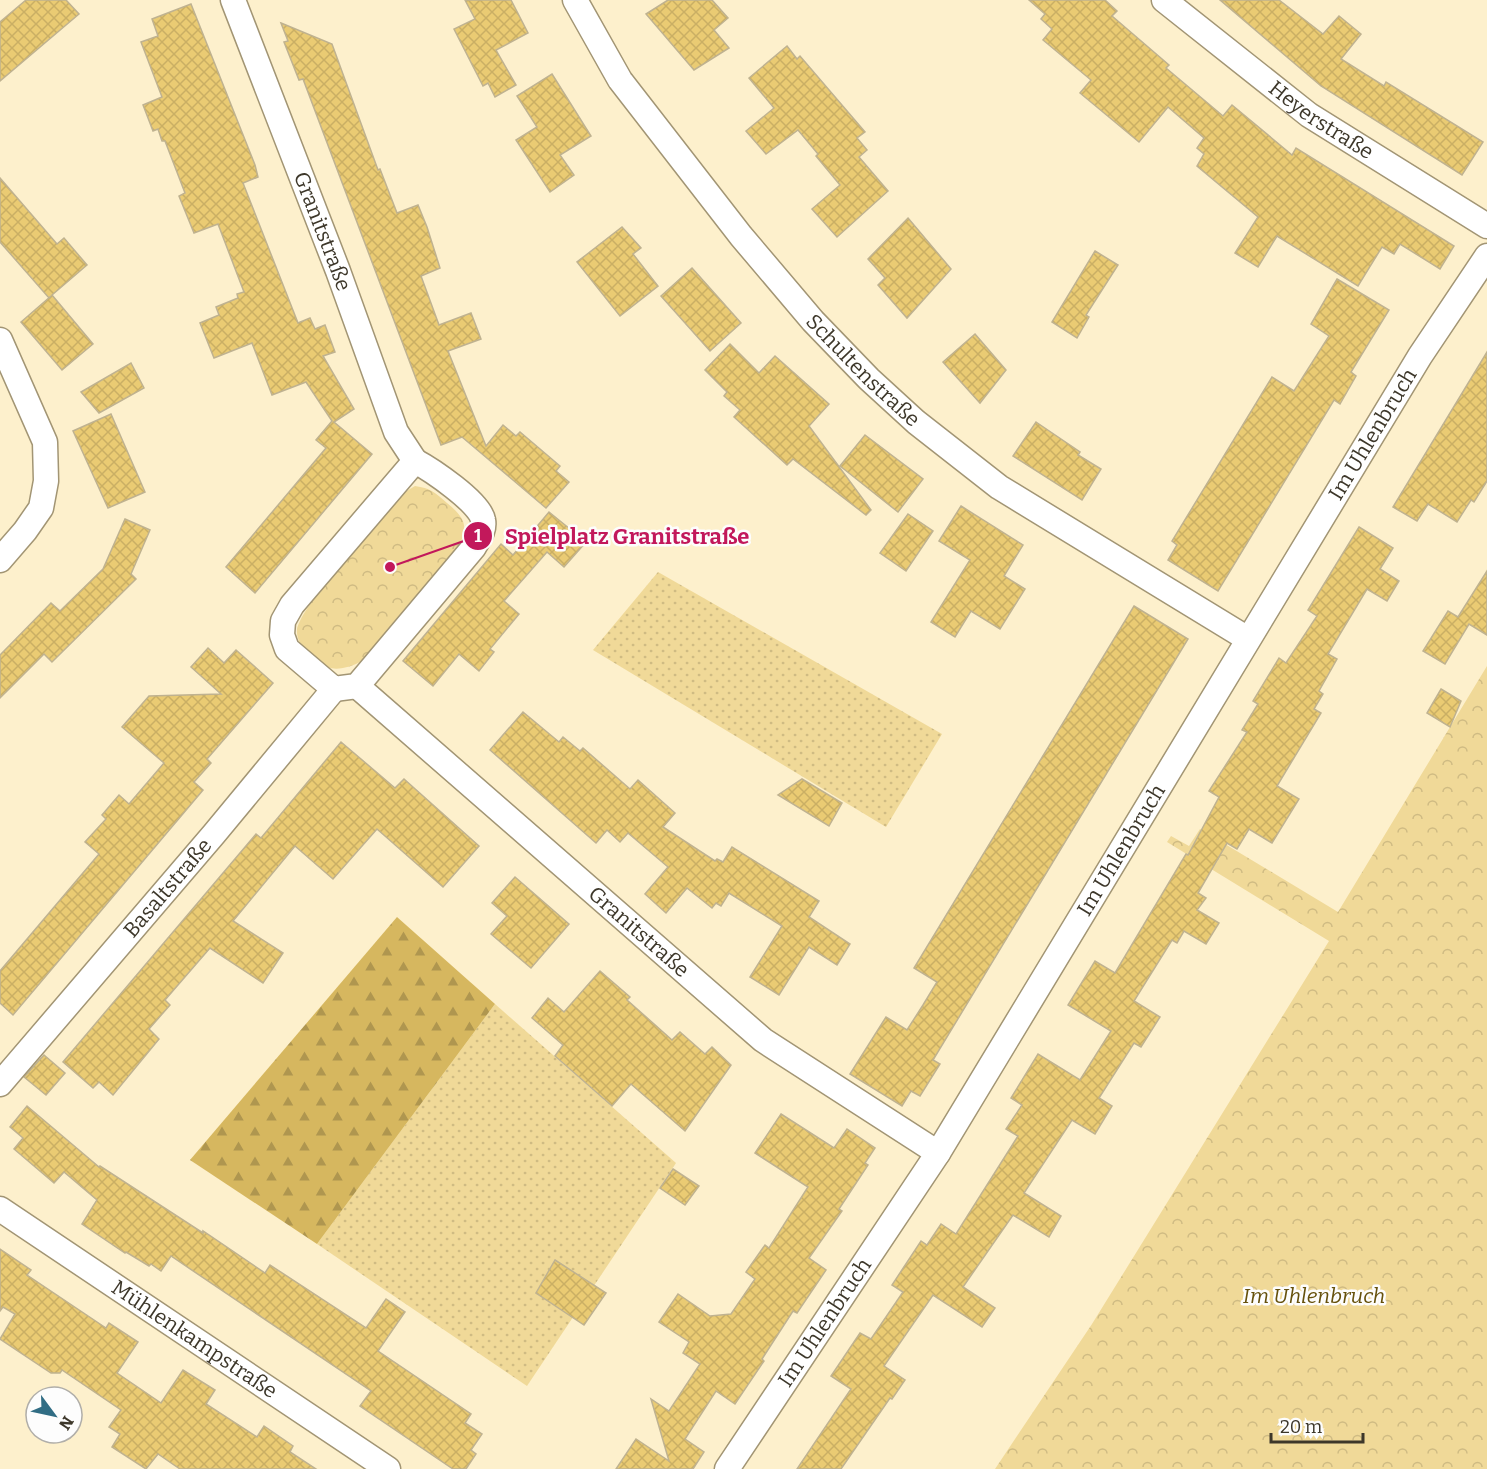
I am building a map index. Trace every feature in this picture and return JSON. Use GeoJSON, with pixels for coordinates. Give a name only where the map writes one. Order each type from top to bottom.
{"type":"FeatureCollection","features":[{"type":"Feature","properties":{"kind":"street","name":"Granitstraße"},"geometry":{"type":"LineString","coordinates":[[233,0],[338,271],[396,432],[414,461],[440,475],[477,507],[483,519],[482,533],[474,547],[346,687]]}},
{"type":"Feature","properties":{"kind":"street","name":"Schultenstraße"},"geometry":{"type":"LineString","coordinates":[[574,0],[620,80],[741,236],[813,321],[869,379],[916,422],[999,487],[1248,639]]}},
{"type":"Feature","properties":{"kind":"street","name":"Heyerstraße"},"geometry":{"type":"LineString","coordinates":[[1164,0],[1309,115],[1487,226]]}},
{"type":"Feature","properties":{"kind":"street","name":"Im Uhlenbruch"},"geometry":{"type":"LineString","coordinates":[[727,1469],[938,1153],[1420,356],[1487,256]]}},
{"type":"Feature","properties":{"kind":"street"},"geometry":{"type":"LineString","coordinates":[[0,340],[45,442],[46,481],[41,508],[0,560]]}},
{"type":"Feature","properties":{"kind":"street","name":"Granitstraße"},"geometry":{"type":"LineString","coordinates":[[414,461],[292,605],[283,621],[282,634],[288,649],[346,687],[763,1040],[938,1153]]}},
{"type":"Feature","properties":{"kind":"street","name":"Basaltstraße"},"geometry":{"type":"LineString","coordinates":[[0,1084],[214,834],[346,687]]}},
{"type":"Feature","properties":{"kind":"street","name":"Mühlenkampstraße"},"geometry":{"type":"LineString","coordinates":[[0,1209],[388,1469]]}},
{"type":"Feature","properties":{"kind":"green space"},"geometry":{"type":"Polygon","coordinates":[[[415,486],[436,494],[453,508],[463,522],[462,540],[362,661],[352,666],[335,669],[324,666],[307,653],[299,640],[297,630],[301,619],[324,584],[373,524],[396,499],[415,486]]]}},
{"type":"Feature","properties":{"kind":"green space"},"geometry":{"type":"Polygon","coordinates":[[[658,572],[942,734],[886,827],[593,650],[658,572]]]}},
{"type":"Feature","properties":{"kind":"green space","name":"Im Uhlenbruch"},"geometry":{"type":"Polygon","coordinates":[[[1487,666],[1487,1469],[995,1469],[1092,1324],[1329,941],[1167,842],[1171,836],[1189,846],[1200,829],[1338,912],[1487,666]]]}},
{"type":"Feature","properties":{"kind":"green space"},"geometry":{"type":"Polygon","coordinates":[[[397,917],[495,1004],[317,1244],[190,1160],[397,917]]]}},
{"type":"Feature","properties":{"kind":"green space"},"geometry":{"type":"Polygon","coordinates":[[[495,1004],[676,1163],[527,1386],[317,1244],[495,1004]]]}},
{"type":"Feature","properties":{"kind":"building"},"geometry":{"type":"Polygon","coordinates":[[[26,0],[66,0],[79,14],[0,81],[0,22],[26,0]]]}},
{"type":"Feature","properties":{"kind":"building"},"geometry":{"type":"Polygon","coordinates":[[[465,0],[511,0],[528,33],[496,50],[516,85],[495,97],[488,83],[483,86],[454,29],[475,19],[465,0]]]}},
{"type":"Feature","properties":{"kind":"building"},"geometry":{"type":"Polygon","coordinates":[[[668,0],[712,0],[728,18],[714,30],[729,48],[694,70],[646,14],[668,0]]]}},
{"type":"Feature","properties":{"kind":"building"},"geometry":{"type":"Polygon","coordinates":[[[1029,0],[1105,0],[1117,11],[1112,16],[1169,65],[1166,68],[1223,116],[1232,105],[1292,155],[1296,148],[1454,246],[1440,269],[1400,244],[1394,254],[1382,247],[1358,286],[1277,236],[1258,267],[1235,253],[1258,217],[1197,166],[1204,154],[1197,148],[1204,138],[1168,107],[1139,142],[1080,93],[1091,80],[1043,40],[1052,29],[1041,19],[1045,14],[1029,0]]]}},
{"type":"Feature","properties":{"kind":"building"},"geometry":{"type":"Polygon","coordinates":[[[1220,0],[1279,0],[1323,34],[1339,16],[1361,34],[1341,59],[1384,86],[1386,82],[1483,142],[1462,175],[1321,86],[1220,0]]]}},
{"type":"Feature","properties":{"kind":"building"},"geometry":{"type":"Polygon","coordinates":[[[191,4],[255,165],[258,177],[243,183],[298,323],[310,318],[315,329],[325,325],[335,352],[323,356],[354,409],[334,422],[372,454],[255,593],[226,567],[326,448],[316,440],[332,421],[306,382],[272,395],[252,343],[214,358],[200,323],[219,315],[216,307],[238,298],[237,294],[244,292],[218,224],[194,233],[179,196],[185,193],[165,141],[162,141],[158,129],[153,131],[143,105],[162,97],[141,42],[158,36],[152,19],[191,4]]]}},
{"type":"Feature","properties":{"kind":"building"},"geometry":{"type":"Polygon","coordinates":[[[281,23],[332,44],[378,170],[380,169],[397,213],[418,205],[427,227],[440,268],[421,276],[439,325],[471,313],[481,339],[448,351],[486,446],[503,425],[516,436],[520,432],[560,466],[556,471],[569,482],[546,508],[462,437],[441,445],[303,79],[299,80],[284,42],[288,41],[281,23]]]}},
{"type":"Feature","properties":{"kind":"building"},"geometry":{"type":"Polygon","coordinates":[[[787,46],[797,59],[800,56],[865,132],[857,138],[867,150],[859,157],[888,191],[837,237],[812,209],[840,185],[798,130],[766,154],[746,131],[774,108],[749,78],[787,46]]]}},
{"type":"Feature","properties":{"kind":"building"},"geometry":{"type":"Polygon","coordinates":[[[552,74],[591,136],[560,155],[574,175],[550,192],[516,140],[537,127],[517,96],[552,74]]]}},
{"type":"Feature","properties":{"kind":"building"},"geometry":{"type":"Polygon","coordinates":[[[0,178],[57,244],[64,238],[87,265],[52,295],[93,344],[62,370],[21,322],[49,298],[0,242],[0,178]]]}},
{"type":"Feature","properties":{"kind":"building"},"geometry":{"type":"Polygon","coordinates":[[[908,218],[951,269],[907,318],[878,285],[885,278],[868,259],[908,218]]]}},
{"type":"Feature","properties":{"kind":"building"},"geometry":{"type":"Polygon","coordinates":[[[622,227],[641,248],[633,254],[658,286],[620,316],[577,262],[622,227]]]}},
{"type":"Feature","properties":{"kind":"building"},"geometry":{"type":"Polygon","coordinates":[[[1095,251],[1118,265],[1086,315],[1089,317],[1077,338],[1052,322],[1095,251]]]}},
{"type":"Feature","properties":{"kind":"building"},"geometry":{"type":"Polygon","coordinates":[[[692,268],[741,323],[710,351],[661,296],[692,268]]]}},
{"type":"Feature","properties":{"kind":"building"},"geometry":{"type":"Polygon","coordinates":[[[1337,279],[1389,310],[1351,372],[1356,376],[1340,404],[1334,400],[1218,591],[1168,560],[1177,545],[1172,541],[1272,377],[1294,391],[1329,336],[1311,324],[1337,279]]]}},
{"type":"Feature","properties":{"kind":"building"},"geometry":{"type":"Polygon","coordinates":[[[975,334],[1006,370],[980,403],[943,362],[975,334]]]}},
{"type":"Feature","properties":{"kind":"building"},"geometry":{"type":"Polygon","coordinates":[[[730,344],[759,373],[775,356],[829,404],[809,426],[871,510],[866,515],[793,459],[787,465],[734,417],[740,410],[724,396],[727,392],[705,370],[730,344]]]}},
{"type":"Feature","properties":{"kind":"building"},"geometry":{"type":"Polygon","coordinates":[[[1487,352],[1487,481],[1474,502],[1471,500],[1457,522],[1428,504],[1417,521],[1393,507],[1487,352]]]}},
{"type":"Feature","properties":{"kind":"building"},"geometry":{"type":"Polygon","coordinates":[[[131,363],[144,388],[99,413],[81,392],[131,363]]]}},
{"type":"Feature","properties":{"kind":"building"},"geometry":{"type":"Polygon","coordinates":[[[111,414],[145,492],[108,508],[73,431],[111,414]]]}},
{"type":"Feature","properties":{"kind":"building"},"geometry":{"type":"Polygon","coordinates":[[[1036,422],[1080,452],[1078,455],[1101,469],[1082,500],[1013,456],[1036,422]]]}},
{"type":"Feature","properties":{"kind":"building"},"geometry":{"type":"Polygon","coordinates":[[[865,435],[923,479],[898,512],[840,466],[865,435]]]}},
{"type":"Feature","properties":{"kind":"building"},"geometry":{"type":"Polygon","coordinates":[[[961,506],[1023,545],[1004,576],[1025,589],[1000,629],[971,611],[955,637],[931,622],[970,560],[939,541],[961,506]]]}},
{"type":"Feature","properties":{"kind":"building"},"geometry":{"type":"Polygon","coordinates":[[[549,512],[586,542],[564,567],[547,552],[504,601],[519,614],[490,649],[494,652],[479,671],[459,654],[433,686],[403,661],[501,544],[513,555],[549,512]]]}},
{"type":"Feature","properties":{"kind":"building"},"geometry":{"type":"Polygon","coordinates":[[[908,514],[933,531],[906,571],[880,553],[908,514]]]}},
{"type":"Feature","properties":{"kind":"building"},"geometry":{"type":"Polygon","coordinates":[[[125,519],[150,530],[131,574],[136,579],[52,662],[44,654],[0,698],[0,655],[51,603],[60,611],[103,569],[125,519]]]}},
{"type":"Feature","properties":{"kind":"building"},"geometry":{"type":"Polygon","coordinates":[[[1359,527],[1393,548],[1380,569],[1399,581],[1387,601],[1367,589],[1328,654],[1337,659],[1319,691],[1323,694],[1314,709],[1321,713],[1277,786],[1299,799],[1272,843],[1249,829],[1237,849],[1227,843],[1198,893],[1206,898],[1197,910],[1219,923],[1206,944],[1184,931],[1177,943],[1172,940],[1134,1001],[1160,1017],[1141,1047],[1134,1043],[1099,1098],[1112,1106],[1095,1134],[1072,1120],[1024,1193],[1061,1216],[1049,1237],[1013,1215],[963,1287],[995,1308],[982,1327],[933,1295],[884,1366],[905,1380],[841,1469],[797,1469],[851,1389],[831,1376],[860,1333],[871,1339],[903,1292],[892,1285],[921,1241],[927,1245],[941,1224],[956,1234],[1018,1136],[1006,1129],[1022,1105],[1011,1098],[1038,1054],[1080,1080],[1111,1031],[1068,1005],[1095,961],[1115,973],[1186,854],[1188,855],[1219,797],[1209,791],[1247,732],[1242,730],[1258,704],[1253,701],[1279,658],[1286,663],[1317,616],[1308,610],[1359,527]]]}},
{"type":"Feature","properties":{"kind":"building"},"geometry":{"type":"Polygon","coordinates":[[[1487,571],[1487,635],[1469,624],[1445,664],[1423,651],[1448,611],[1458,617],[1487,571]]]}},
{"type":"Feature","properties":{"kind":"building"},"geometry":{"type":"Polygon","coordinates":[[[1134,606],[1188,639],[933,1060],[940,1064],[920,1096],[911,1091],[902,1106],[850,1074],[886,1017],[907,1030],[937,982],[914,968],[1134,606]]]}},
{"type":"Feature","properties":{"kind":"building"},"geometry":{"type":"Polygon","coordinates":[[[208,648],[224,663],[236,650],[273,683],[207,759],[211,763],[194,782],[203,790],[13,1015],[0,1003],[0,971],[99,854],[85,842],[106,819],[102,815],[119,795],[129,804],[164,763],[122,727],[149,696],[221,694],[191,667],[208,648]]]}},
{"type":"Feature","properties":{"kind":"building"},"geometry":{"type":"Polygon","coordinates":[[[1441,689],[1461,701],[1450,727],[1427,713],[1441,689]]]}},
{"type":"Feature","properties":{"kind":"building"},"geometry":{"type":"Polygon","coordinates":[[[523,712],[559,742],[563,737],[580,751],[583,748],[630,789],[638,780],[675,813],[663,827],[715,861],[717,859],[723,862],[732,847],[819,901],[809,917],[850,944],[837,965],[809,947],[779,995],[750,977],[782,926],[729,893],[721,906],[716,903],[712,908],[687,888],[666,913],[645,894],[668,867],[628,833],[620,842],[607,830],[596,843],[490,750],[523,712]]]}},
{"type":"Feature","properties":{"kind":"building"},"geometry":{"type":"Polygon","coordinates":[[[341,742],[395,788],[404,779],[479,846],[443,887],[377,829],[333,879],[295,846],[233,921],[283,953],[263,983],[210,948],[165,1000],[170,1005],[149,1029],[159,1039],[113,1095],[99,1082],[93,1088],[63,1062],[256,834],[261,838],[341,742]]]}},
{"type":"Feature","properties":{"kind":"building"},"geometry":{"type":"Polygon","coordinates":[[[802,779],[842,803],[829,826],[778,795],[802,779]]]}},
{"type":"Feature","properties":{"kind":"building"},"geometry":{"type":"Polygon","coordinates":[[[515,877],[569,924],[531,968],[491,934],[507,916],[492,903],[515,877]]]}},
{"type":"Feature","properties":{"kind":"building"},"geometry":{"type":"Polygon","coordinates":[[[600,971],[630,997],[627,1000],[672,1040],[680,1032],[705,1054],[712,1047],[731,1065],[685,1131],[631,1084],[612,1106],[555,1056],[563,1045],[532,1018],[548,998],[564,1012],[600,971]]]}},
{"type":"Feature","properties":{"kind":"building"},"geometry":{"type":"Polygon","coordinates":[[[44,1055],[65,1073],[46,1095],[24,1077],[44,1055]]]}},
{"type":"Feature","properties":{"kind":"building"},"geometry":{"type":"Polygon","coordinates":[[[27,1106],[99,1167],[203,1233],[203,1231],[265,1273],[270,1265],[366,1328],[386,1299],[405,1312],[378,1351],[471,1414],[465,1423],[482,1434],[471,1450],[476,1454],[466,1469],[453,1469],[360,1406],[371,1391],[171,1256],[161,1271],[125,1253],[82,1224],[97,1200],[64,1172],[54,1183],[14,1149],[23,1138],[10,1127],[27,1106]]]}},
{"type":"Feature","properties":{"kind":"building"},"geometry":{"type":"Polygon","coordinates":[[[781,1114],[834,1148],[847,1129],[875,1148],[865,1163],[868,1165],[839,1209],[842,1211],[809,1258],[826,1270],[797,1313],[793,1311],[762,1359],[764,1361],[735,1404],[716,1391],[685,1439],[704,1452],[693,1469],[616,1469],[636,1439],[669,1461],[651,1399],[669,1411],[700,1364],[683,1353],[689,1342],[659,1322],[678,1294],[710,1316],[731,1314],[755,1279],[746,1272],[765,1245],[769,1248],[808,1187],[755,1153],[781,1114]]]}},
{"type":"Feature","properties":{"kind":"building"},"geometry":{"type":"Polygon","coordinates":[[[673,1169],[699,1186],[685,1205],[660,1188],[673,1169]]]}},
{"type":"Feature","properties":{"kind":"building"},"geometry":{"type":"Polygon","coordinates":[[[0,1249],[31,1270],[27,1275],[106,1328],[109,1323],[138,1342],[117,1373],[161,1403],[183,1370],[215,1390],[206,1404],[257,1437],[264,1426],[293,1446],[290,1452],[316,1469],[180,1469],[158,1454],[146,1469],[112,1447],[120,1434],[109,1427],[121,1410],[62,1370],[60,1373],[51,1373],[0,1339],[15,1314],[3,1307],[0,1311],[0,1249]]]}},
{"type":"Feature","properties":{"kind":"building"},"geometry":{"type":"Polygon","coordinates":[[[555,1260],[606,1293],[584,1325],[536,1293],[555,1260]]]}},
{"type":"Feature","properties":{"kind":"place","name":"Spielplatz Granitstraße"},"geometry":{"type":"Point","coordinates":[390,567]}}]}
